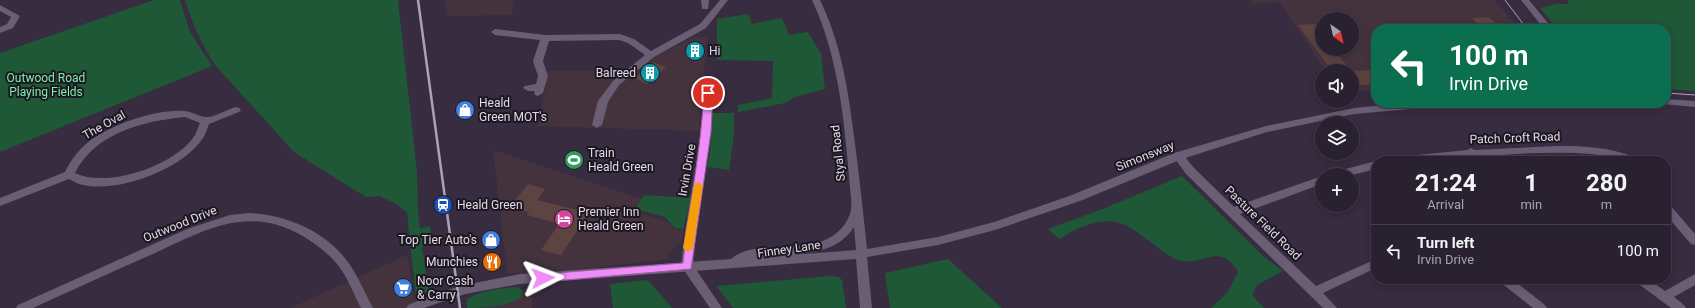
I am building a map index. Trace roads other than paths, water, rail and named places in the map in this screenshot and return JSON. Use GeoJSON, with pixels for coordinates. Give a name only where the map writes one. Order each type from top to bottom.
{"type":"FeatureCollection","features":[{"type":"Feature","properties":{"kind":"street"},"geometry":{"type":"LineString","coordinates":[[597,125],[599,111],[608,93],[616,83],[651,55],[692,34],[703,26],[724,0]]}},
{"type":"Feature","properties":{"kind":"street","name":"Styal Road"},"geometry":{"type":"LineString","coordinates":[[816,0],[832,35],[841,70],[866,308]]}},
{"type":"Feature","properties":{"kind":"street"},"geometry":{"type":"LineString","coordinates":[[1525,0],[1545,24]]}},
{"type":"Feature","properties":{"kind":"street"},"geometry":{"type":"LineString","coordinates":[[0,8],[16,16],[10,26],[0,30]]}},
{"type":"Feature","properties":{"kind":"street"},"geometry":{"type":"LineString","coordinates":[[495,32],[545,38],[611,36],[626,38],[651,55]]}},
{"type":"Feature","properties":{"kind":"street"},"geometry":{"type":"LineString","coordinates":[[528,88],[538,90],[543,76],[538,61],[545,38]]}},
{"type":"Feature","properties":{"kind":"street","name":"Irvin Drive"},"geometry":{"type":"LineString","coordinates":[[687,266],[692,220],[706,139],[710,78]]}},
{"type":"Feature","properties":{"kind":"street"},"geometry":{"type":"LineString","coordinates":[[1671,102],[1695,104]]}},
{"type":"Feature","properties":{"kind":"street","name":"Simonsway"},"geometry":{"type":"LineString","coordinates":[[861,254],[938,241],[995,226],[1076,198],[1178,156],[1266,129],[1354,111],[1388,108]]}},
{"type":"Feature","properties":{"kind":"street"},"geometry":{"type":"LineString","coordinates":[[0,202],[69,175],[82,182],[97,183],[125,180],[148,173],[169,162],[191,146],[200,137],[204,130],[205,122],[236,110]]}},
{"type":"Feature","properties":{"kind":"street","name":"The Oval"},"geometry":{"type":"LineString","coordinates":[[69,175],[76,161],[83,152],[118,130],[134,123],[153,117],[185,114],[194,116],[205,122]]}},
{"type":"Feature","properties":{"kind":"street","name":"Patch Croft Road"},"geometry":{"type":"LineString","coordinates":[[1438,156],[1471,152],[1565,150],[1611,152],[1626,156]]}},
{"type":"Feature","properties":{"kind":"street"},"geometry":{"type":"LineString","coordinates":[[1471,152],[1475,156]]}},
{"type":"Feature","properties":{"kind":"street","name":"Pasture Field Road"},"geometry":{"type":"LineString","coordinates":[[1178,156],[1190,171],[1331,308]]}},
{"type":"Feature","properties":{"kind":"street"},"geometry":{"type":"LineString","coordinates":[[1359,169],[1371,166]]}},
{"type":"Feature","properties":{"kind":"street"},"geometry":{"type":"LineString","coordinates":[[1233,212],[1315,183]]}},
{"type":"Feature","properties":{"kind":"street","name":"Finney Lane"},"geometry":{"type":"LineString","coordinates":[[731,263],[747,255],[824,245],[837,239],[849,227],[857,211]]}},
{"type":"Feature","properties":{"kind":"street"},"geometry":{"type":"LineString","coordinates":[[1671,214],[1695,241]]}},
{"type":"Feature","properties":{"kind":"street","name":"Outwood Drive"},"geometry":{"type":"LineString","coordinates":[[22,308],[203,227],[232,218],[253,216],[268,217],[292,224],[319,241],[344,265],[367,308]]}},
{"type":"Feature","properties":{"kind":"street","name":"Finney Lane"},"geometry":{"type":"LineString","coordinates":[[412,308],[482,284],[520,279],[861,254]]}},
{"type":"Feature","properties":{"kind":"street"},"geometry":{"type":"LineString","coordinates":[[1314,292],[1371,265]]}},
{"type":"Feature","properties":{"kind":"street"},"geometry":{"type":"LineString","coordinates":[[687,266],[716,308]]}},
{"type":"Feature","properties":{"kind":"street"},"geometry":{"type":"LineString","coordinates":[[1665,297],[1695,279]]}},
{"type":"Feature","properties":{"kind":"street"},"geometry":{"type":"LineString","coordinates":[[1510,284],[1541,308]]}},
{"type":"Feature","properties":{"kind":"street"},"geometry":{"type":"LineString","coordinates":[[1647,284],[1680,308]]}},
{"type":"Feature","properties":{"kind":"tram line"},"geometry":{"type":"LineString","coordinates":[[1505,0],[1523,24]]}},
{"type":"Feature","properties":{"kind":"tram line"},"geometry":{"type":"LineString","coordinates":[[1671,93],[1695,95]]}},
{"type":"Feature","properties":{"kind":"railway"},"geometry":{"type":"LineString","coordinates":[[418,0],[460,308]]}},
{"type":"Feature","properties":{"kind":"place","name":"Hi"},"geometry":{"type":"Point","coordinates":[695,51]}},
{"type":"Feature","properties":{"kind":"place","name":"Balreed"},"geometry":{"type":"Point","coordinates":[650,73]}},
{"type":"Feature","properties":{"kind":"place","name":"Heald Green MOT's"},"geometry":{"type":"Point","coordinates":[465,110]}},
{"type":"Feature","properties":{"kind":"place","name":"Train Heald Green"},"geometry":{"type":"Point","coordinates":[574,160]}},
{"type":"Feature","properties":{"kind":"place","name":"Heald Green"},"geometry":{"type":"Point","coordinates":[443,205]}},
{"type":"Feature","properties":{"kind":"place","name":"Premier Inn Heald Green"},"geometry":{"type":"Point","coordinates":[564,219]}},
{"type":"Feature","properties":{"kind":"place","name":"Top Tier Auto's"},"geometry":{"type":"Point","coordinates":[491,240]}},
{"type":"Feature","properties":{"kind":"place","name":"Munchies"},"geometry":{"type":"Point","coordinates":[492,262]}},
{"type":"Feature","properties":{"kind":"place","name":"Noor Cash & Carry"},"geometry":{"type":"Point","coordinates":[403,288]}},
{"type":"Feature","properties":{"kind":"park label","name":"Outwood Road Playing Fields"},"geometry":{"type":"Point","coordinates":[46,85]}}]}
